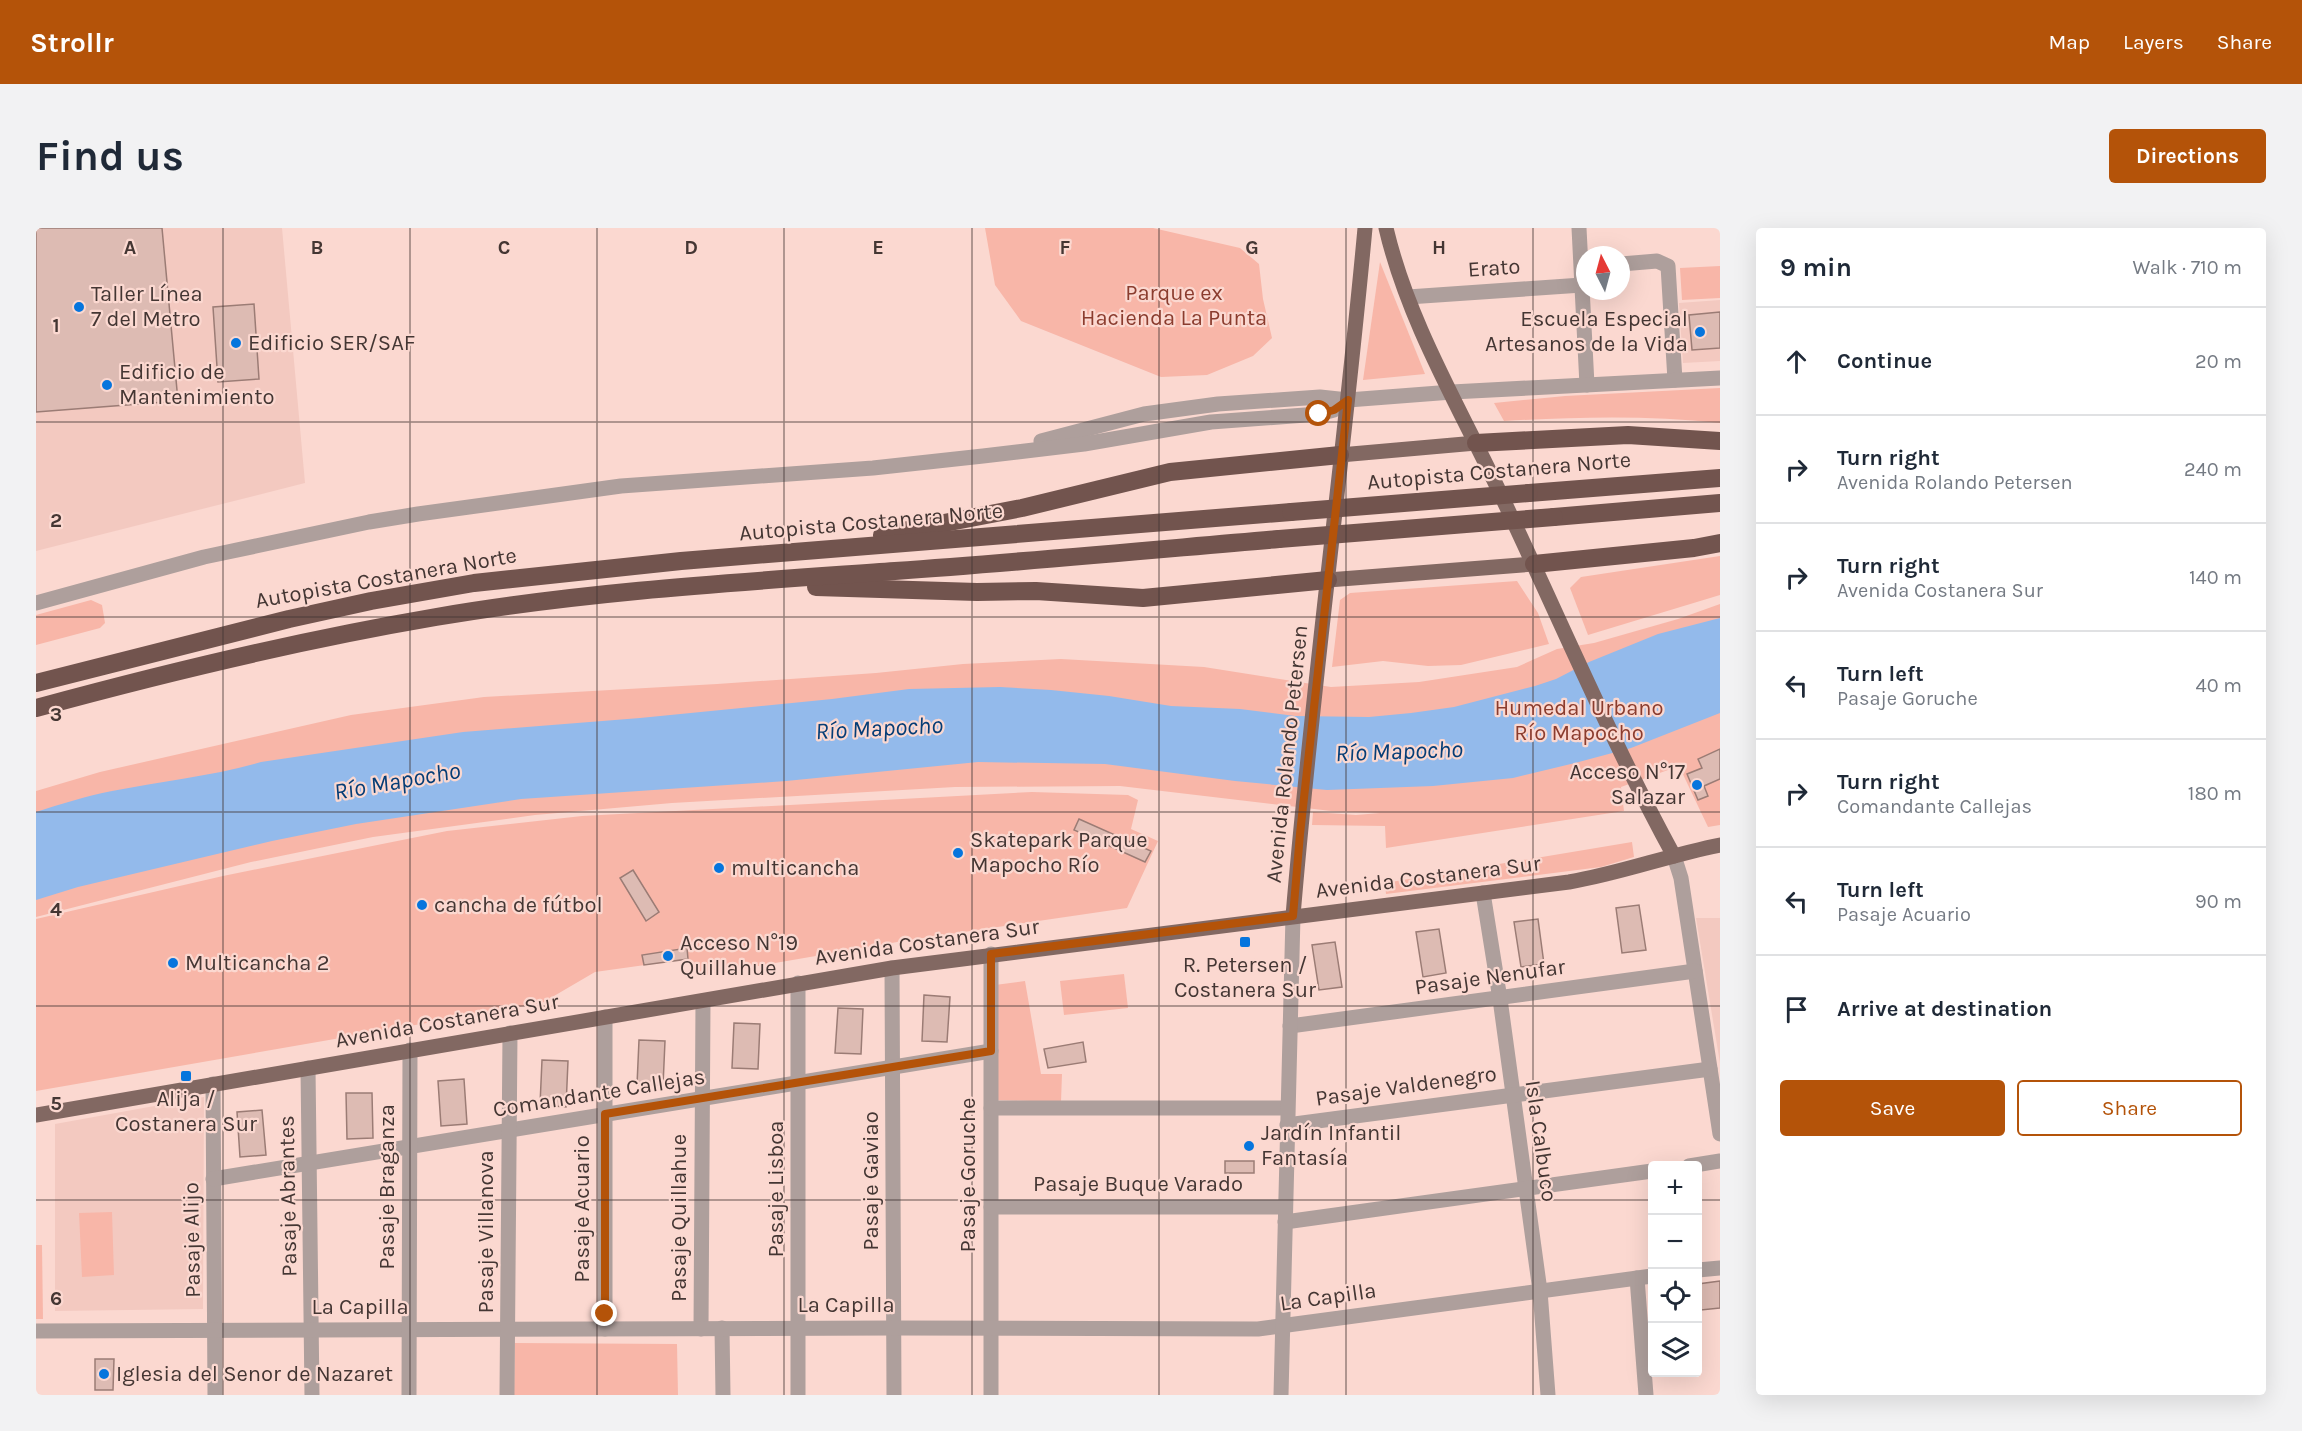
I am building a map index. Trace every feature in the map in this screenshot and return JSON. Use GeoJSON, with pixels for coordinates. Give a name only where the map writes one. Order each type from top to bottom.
{"type":"FeatureCollection","features":[{"type":"Feature","properties":{"kind":"highway"},"geometry":{"type":"LineString","coordinates":[[1476,443],[1628,435],[1720,441]]}},
{"type":"Feature","properties":{"kind":"highway"},"geometry":{"type":"LineString","coordinates":[[765,555],[977,517],[1170,472],[1340,454]]}},
{"type":"Feature","properties":{"kind":"highway","name":"Autopista Costanera Norte"},"geometry":{"type":"LineString","coordinates":[[36,683],[278,621],[422,592],[541,575],[1720,478]]}},
{"type":"Feature","properties":{"kind":"highway","name":"Autopista Costanera Norte"},"geometry":{"type":"LineString","coordinates":[[36,708],[299,643],[436,616],[579,597],[749,581],[1004,563],[1720,503]]}},
{"type":"Feature","properties":{"kind":"highway"},"geometry":{"type":"LineString","coordinates":[[1534,564],[1694,548],[1720,543]]}},
{"type":"Feature","properties":{"kind":"highway"},"geometry":{"type":"LineString","coordinates":[[749,581],[798,586],[977,592],[1036,591],[1143,598],[1328,580]]}},
{"type":"Feature","properties":{"kind":"main road","name":"Avenida Rolando Petersen"},"geometry":{"type":"LineString","coordinates":[[1293,916],[1365,228]]}},
{"type":"Feature","properties":{"kind":"main road"},"geometry":{"type":"LineString","coordinates":[[1386,228],[1420,328],[1637,785],[1674,856]]}},
{"type":"Feature","properties":{"kind":"main road"},"geometry":{"type":"LineString","coordinates":[[1340,454],[1476,443]]}},
{"type":"Feature","properties":{"kind":"main road"},"geometry":{"type":"LineString","coordinates":[[1328,580],[1534,564]]}},
{"type":"Feature","properties":{"kind":"main road","name":"Avenida Costanera Sur"},"geometry":{"type":"LineString","coordinates":[[36,1115],[892,968],[1593,878],[1720,845]]}},
{"type":"Feature","properties":{"kind":"street"},"geometry":{"type":"LineString","coordinates":[[1579,228],[1581,246]]}},
{"type":"Feature","properties":{"kind":"street"},"geometry":{"type":"LineString","coordinates":[[1630,263],[1658,261],[1666,264],[1669,272],[1675,380]]}},
{"type":"Feature","properties":{"kind":"street","name":"Erato"},"geometry":{"type":"LineString","coordinates":[[1408,297],[1576,285]]}},
{"type":"Feature","properties":{"kind":"street"},"geometry":{"type":"LineString","coordinates":[[1583,300],[1587,385]]}},
{"type":"Feature","properties":{"kind":"street"},"geometry":{"type":"LineString","coordinates":[[36,603],[204,557],[379,520],[621,486],[873,468],[983,456],[1084,444],[1211,422],[1319,414],[1334,410],[1348,400],[1452,392],[1720,378]]}},
{"type":"Feature","properties":{"kind":"street"},"geometry":{"type":"LineString","coordinates":[[1674,856],[1681,878],[1720,1134]]}},
{"type":"Feature","properties":{"kind":"street","name":"Isla Calbuco"},"geometry":{"type":"LineString","coordinates":[[1483,893],[1500,999],[1540,1291],[1548,1395]]}},
{"type":"Feature","properties":{"kind":"street","name":"Avenida Rolando Petersen"},"geometry":{"type":"LineString","coordinates":[[1281,1395],[1293,916]]}},
{"type":"Feature","properties":{"kind":"street","name":"Pasaje Goruche"},"geometry":{"type":"LineString","coordinates":[[991,954],[991,1395]]}},
{"type":"Feature","properties":{"kind":"street","name":"Pasaje Gaviao"},"geometry":{"type":"LineString","coordinates":[[892,968],[894,1395]]}},
{"type":"Feature","properties":{"kind":"street","name":"Pasaje Nenufar"},"geometry":{"type":"LineString","coordinates":[[1290,1026],[1695,971]]}},
{"type":"Feature","properties":{"kind":"street","name":"Pasaje Lisboa"},"geometry":{"type":"LineString","coordinates":[[798,984],[798,1395]]}},
{"type":"Feature","properties":{"kind":"street","name":"Pasaje Quillahue"},"geometry":{"type":"LineString","coordinates":[[701,1329],[703,1000]]}},
{"type":"Feature","properties":{"kind":"street","name":"Pasaje Acuario"},"geometry":{"type":"LineString","coordinates":[[605,1017],[605,1329]]}},
{"type":"Feature","properties":{"kind":"street","name":"Pasaje Villanova"},"geometry":{"type":"LineString","coordinates":[[507,1395],[510,1033]]}},
{"type":"Feature","properties":{"kind":"street","name":"Pasaje Braganza"},"geometry":{"type":"LineString","coordinates":[[409,1395],[410,1050]]}},
{"type":"Feature","properties":{"kind":"street","name":"Comandante Callejas"},"geometry":{"type":"LineString","coordinates":[[213,1179],[991,1051]]}},
{"type":"Feature","properties":{"kind":"street","name":"Pasaje Abrantes"},"geometry":{"type":"LineString","coordinates":[[308,1068],[311,1163],[312,1395]]}},
{"type":"Feature","properties":{"kind":"street","name":"Pasaje Valdenegro"},"geometry":{"type":"LineString","coordinates":[[1287,1125],[1710,1069]]}},
{"type":"Feature","properties":{"kind":"street","name":"Pasaje Alijo"},"geometry":{"type":"LineString","coordinates":[[213,1084],[215,1395]]}},
{"type":"Feature","properties":{"kind":"street","name":"Pasaje Valdenegro"},"geometry":{"type":"LineString","coordinates":[[991,1108],[1287,1108]]}},
{"type":"Feature","properties":{"kind":"street"},"geometry":{"type":"LineString","coordinates":[[1702,1164],[1720,1161]]}},
{"type":"Feature","properties":{"kind":"street","name":"Pasaje Buque Varado"},"geometry":{"type":"LineString","coordinates":[[991,1207],[1285,1215],[1525,1189],[1648,1172]]}},
{"type":"Feature","properties":{"kind":"street"},"geometry":{"type":"LineString","coordinates":[[1702,1270],[1720,1268]]}},
{"type":"Feature","properties":{"kind":"street","name":"La Capilla"},"geometry":{"type":"LineString","coordinates":[[36,1331],[722,1328],[1250,1329],[1648,1277]]}},
{"type":"Feature","properties":{"kind":"street"},"geometry":{"type":"LineString","coordinates":[[1637,1278],[1646,1395]]}},
{"type":"Feature","properties":{"kind":"street"},"geometry":{"type":"LineString","coordinates":[[722,1328],[723,1395]]}},
{"type":"Feature","properties":{"kind":"shaded area"},"geometry":{"type":"Polygon","coordinates":[[[36,228],[282,228],[305,483],[36,551],[36,228]]]}},
{"type":"Feature","properties":{"kind":"shaded area","name":"Escuela Especial Artesanos de la Vida"},"geometry":{"type":"Polygon","coordinates":[[[1720,300],[1720,361],[1683,363],[1679,303],[1720,300]]]}},
{"type":"Feature","properties":{"kind":"shaded area"},"geometry":{"type":"Polygon","coordinates":[[[1696,918],[1720,918],[1720,1063],[1696,918]]]}},
{"type":"Feature","properties":{"kind":"shaded area"},"geometry":{"type":"Polygon","coordinates":[[[204,1097],[203,1309],[55,1311],[55,1124],[204,1097]]]}},
{"type":"Feature","properties":{"kind":"green space","name":"Parque ex Hacienda La Punta"},"geometry":{"type":"Polygon","coordinates":[[[985,228],[1153,228],[1240,248],[1259,264],[1263,299],[1272,338],[1253,356],[1207,375],[1161,377],[1021,321],[995,285],[985,228]]]}},
{"type":"Feature","properties":{"kind":"green space"},"geometry":{"type":"Polygon","coordinates":[[[1380,262],[1425,374],[1363,380],[1380,262]]]}},
{"type":"Feature","properties":{"kind":"green space"},"geometry":{"type":"Polygon","coordinates":[[[1720,266],[1720,298],[1682,300],[1680,268],[1720,266]]]}},
{"type":"Feature","properties":{"kind":"green space"},"geometry":{"type":"Polygon","coordinates":[[[1720,388],[1720,423],[1612,418],[1504,421],[1494,403],[1565,396],[1720,388]]]}},
{"type":"Feature","properties":{"kind":"green space"},"geometry":{"type":"Polygon","coordinates":[[[1720,556],[1720,595],[1588,635],[1570,588],[1581,577],[1720,556]]]}},
{"type":"Feature","properties":{"kind":"green space"},"geometry":{"type":"Polygon","coordinates":[[[1517,581],[1538,613],[1549,644],[1461,665],[1428,666],[1383,661],[1332,667],[1340,600],[1350,593],[1517,581]]]}},
{"type":"Feature","properties":{"kind":"green space"},"geometry":{"type":"Polygon","coordinates":[[[91,600],[102,605],[105,623],[100,628],[36,645],[36,615],[91,600]]]}},
{"type":"Feature","properties":{"kind":"green space","name":"Humedal Urbano Río Mapocho"},"geometry":{"type":"Polygon","coordinates":[[[1720,604],[1720,825],[1708,827],[1679,766],[1621,787],[1624,811],[1386,848],[1385,826],[1312,825],[1313,812],[1356,815],[1380,813],[1331,811],[1120,786],[955,787],[672,803],[535,815],[373,837],[251,862],[36,917],[36,791],[100,772],[351,715],[484,697],[717,684],[876,673],[963,664],[1061,659],[1204,667],[1331,687],[1419,682],[1517,667],[1557,649],[1594,643],[1678,619],[1720,604]]]}},
{"type":"Feature","properties":{"kind":"green space"},"geometry":{"type":"Polygon","coordinates":[[[1032,792],[1128,795],[1138,800],[1131,829],[1158,841],[1127,908],[903,941],[700,976],[688,959],[595,972],[542,1003],[36,1091],[36,919],[223,876],[447,831],[582,816],[1032,792]]]}},
{"type":"Feature","properties":{"kind":"green space"},"geometry":{"type":"Polygon","coordinates":[[[1632,842],[1634,857],[1601,867],[1386,894],[1385,883],[1632,842]]]}},
{"type":"Feature","properties":{"kind":"green space"},"geometry":{"type":"Polygon","coordinates":[[[1124,974],[1128,1008],[1064,1015],[1060,981],[1124,974]]]}},
{"type":"Feature","properties":{"kind":"green space"},"geometry":{"type":"Polygon","coordinates":[[[1025,981],[1041,1074],[1062,1074],[1061,1102],[997,1100],[995,985],[1025,981]]]}},
{"type":"Feature","properties":{"kind":"green space"},"geometry":{"type":"Polygon","coordinates":[[[112,1212],[114,1275],[82,1277],[79,1213],[112,1212]]]}},
{"type":"Feature","properties":{"kind":"green space"},"geometry":{"type":"Polygon","coordinates":[[[36,1245],[42,1245],[43,1319],[36,1319],[36,1245]]]}},
{"type":"Feature","properties":{"kind":"green space"},"geometry":{"type":"Polygon","coordinates":[[[515,1343],[677,1344],[678,1395],[514,1395],[515,1343]]]}},
{"type":"Feature","properties":{"kind":"water","name":"Humedal Urbano Río Mapocho"},"geometry":{"type":"Polygon","coordinates":[[[1720,618],[1720,713],[1631,748],[1513,778],[1433,786],[1327,790],[1105,764],[978,762],[786,781],[521,799],[356,824],[272,841],[78,887],[36,900],[36,812],[102,793],[206,775],[261,762],[463,732],[640,718],[909,689],[1000,687],[1051,690],[1171,706],[1240,709],[1295,716],[1369,717],[1411,713],[1454,707],[1535,686],[1658,634],[1720,618]]]}},
{"type":"Feature","properties":{"kind":"building"},"geometry":{"type":"Polygon","coordinates":[[[36,228],[162,228],[178,401],[36,412],[36,228]]]}},
{"type":"Feature","properties":{"kind":"building","name":"Edificio SER/SAF"},"geometry":{"type":"Polygon","coordinates":[[[254,304],[259,379],[218,382],[213,307],[254,304]]]}},
{"type":"Feature","properties":{"kind":"building"},"geometry":{"type":"Polygon","coordinates":[[[1720,312],[1720,348],[1692,350],[1689,315],[1720,312]]]}},
{"type":"Feature","properties":{"kind":"building"},"geometry":{"type":"Polygon","coordinates":[[[1720,749],[1720,779],[1704,786],[1708,796],[1698,800],[1687,774],[1702,768],[1698,759],[1720,749]]]}},
{"type":"Feature","properties":{"kind":"building"},"geometry":{"type":"Polygon","coordinates":[[[1079,819],[1151,851],[1145,862],[1074,830],[1079,819]]]}},
{"type":"Feature","properties":{"kind":"building"},"geometry":{"type":"Polygon","coordinates":[[[633,870],[659,912],[646,921],[620,878],[633,870]]]}},
{"type":"Feature","properties":{"kind":"building"},"geometry":{"type":"Polygon","coordinates":[[[1639,905],[1646,950],[1622,953],[1616,908],[1639,905]]]}},
{"type":"Feature","properties":{"kind":"building"},"geometry":{"type":"Polygon","coordinates":[[[1538,919],[1544,964],[1521,967],[1514,922],[1538,919]]]}},
{"type":"Feature","properties":{"kind":"building"},"geometry":{"type":"Polygon","coordinates":[[[1439,929],[1446,973],[1423,977],[1416,932],[1439,929]]]}},
{"type":"Feature","properties":{"kind":"building"},"geometry":{"type":"Polygon","coordinates":[[[1335,942],[1342,987],[1319,990],[1312,945],[1335,942]]]}},
{"type":"Feature","properties":{"kind":"building","name":"Acceso N°19 Quillahue"},"geometry":{"type":"Polygon","coordinates":[[[687,948],[688,959],[644,965],[642,955],[687,948]]]}},
{"type":"Feature","properties":{"kind":"building"},"geometry":{"type":"Polygon","coordinates":[[[924,995],[950,997],[947,1042],[922,1041],[924,995]]]}},
{"type":"Feature","properties":{"kind":"building"},"geometry":{"type":"Polygon","coordinates":[[[838,1008],[863,1009],[861,1054],[835,1053],[838,1008]]]}},
{"type":"Feature","properties":{"kind":"building"},"geometry":{"type":"Polygon","coordinates":[[[734,1023],[760,1024],[758,1069],[732,1068],[734,1023]]]}},
{"type":"Feature","properties":{"kind":"building"},"geometry":{"type":"Polygon","coordinates":[[[639,1040],[665,1041],[663,1086],[637,1085],[639,1040]]]}},
{"type":"Feature","properties":{"kind":"building"},"geometry":{"type":"Polygon","coordinates":[[[1083,1042],[1086,1062],[1048,1068],[1044,1049],[1083,1042]]]}},
{"type":"Feature","properties":{"kind":"building"},"geometry":{"type":"Polygon","coordinates":[[[542,1060],[568,1061],[566,1107],[540,1105],[542,1060]]]}},
{"type":"Feature","properties":{"kind":"building"},"geometry":{"type":"Polygon","coordinates":[[[464,1079],[467,1124],[441,1126],[438,1081],[464,1079]]]}},
{"type":"Feature","properties":{"kind":"building"},"geometry":{"type":"Polygon","coordinates":[[[346,1093],[372,1093],[373,1138],[347,1139],[346,1093]]]}},
{"type":"Feature","properties":{"kind":"building"},"geometry":{"type":"Polygon","coordinates":[[[262,1110],[266,1155],[240,1157],[237,1112],[262,1110]]]}},
{"type":"Feature","properties":{"kind":"building"},"geometry":{"type":"Polygon","coordinates":[[[1225,1161],[1254,1161],[1254,1173],[1225,1173],[1225,1161]]]}},
{"type":"Feature","properties":{"kind":"building"},"geometry":{"type":"Polygon","coordinates":[[[1720,1281],[1720,1308],[1702,1310],[1702,1283],[1720,1281]]]}},
{"type":"Feature","properties":{"kind":"building","name":"Iglesia del Senor de Nazaret"},"geometry":{"type":"Polygon","coordinates":[[[95,1359],[114,1359],[113,1390],[95,1390],[95,1359]]]}},
{"type":"Feature","properties":{"kind":"place","name":"Taller Línea 7 del Metro"},"geometry":{"type":"Point","coordinates":[79,307]}},
{"type":"Feature","properties":{"kind":"place","name":"Escuela Especial Artesanos de la Vida"},"geometry":{"type":"Point","coordinates":[1700,332]}},
{"type":"Feature","properties":{"kind":"place","name":"Edificio SER/SAF"},"geometry":{"type":"Point","coordinates":[236,343]}},
{"type":"Feature","properties":{"kind":"place","name":"Edificio de Mantenimiento"},"geometry":{"type":"Point","coordinates":[107,385]}},
{"type":"Feature","properties":{"kind":"place","name":"Acceso N°17 Salazar"},"geometry":{"type":"Point","coordinates":[1697,785]}},
{"type":"Feature","properties":{"kind":"place","name":"Skatepark Parque Mapocho Río"},"geometry":{"type":"Point","coordinates":[958,853]}},
{"type":"Feature","properties":{"kind":"place","name":"multicancha"},"geometry":{"type":"Point","coordinates":[719,868]}},
{"type":"Feature","properties":{"kind":"place","name":"cancha de fútbol"},"geometry":{"type":"Point","coordinates":[422,905]}},
{"type":"Feature","properties":{"kind":"place","name":"R. Petersen / Costanera Sur"},"geometry":{"type":"Point","coordinates":[1245,942]}},
{"type":"Feature","properties":{"kind":"place","name":"Acceso N°19 Quillahue"},"geometry":{"type":"Point","coordinates":[668,956]}},
{"type":"Feature","properties":{"kind":"place","name":"Multicancha 2"},"geometry":{"type":"Point","coordinates":[173,963]}},
{"type":"Feature","properties":{"kind":"place","name":"Alija / Costanera Sur"},"geometry":{"type":"Point","coordinates":[186,1076]}},
{"type":"Feature","properties":{"kind":"place","name":"Jardín Infantil Fantasía"},"geometry":{"type":"Point","coordinates":[1249,1146]}},
{"type":"Feature","properties":{"kind":"place","name":"Iglesia del Senor de Nazaret"},"geometry":{"type":"Point","coordinates":[104,1374]}},
{"type":"Feature","properties":{"kind":"route"},"geometry":{"type":"LineString","coordinates":[[605,1314],[605,1114],[991,1051],[991,954],[1293,916],[1340,454],[1348,400],[1334,410],[1319,414]]}},
{"type":"Feature","properties":{"kind":"water label","name":"Río Mapocho"},"geometry":{"type":"Point","coordinates":[879,728]}},
{"type":"Feature","properties":{"kind":"water label","name":"Río Mapocho"},"geometry":{"type":"Point","coordinates":[1399,751]}},
{"type":"Feature","properties":{"kind":"water label","name":"Río Mapocho"},"geometry":{"type":"Point","coordinates":[397,781]}}]}
